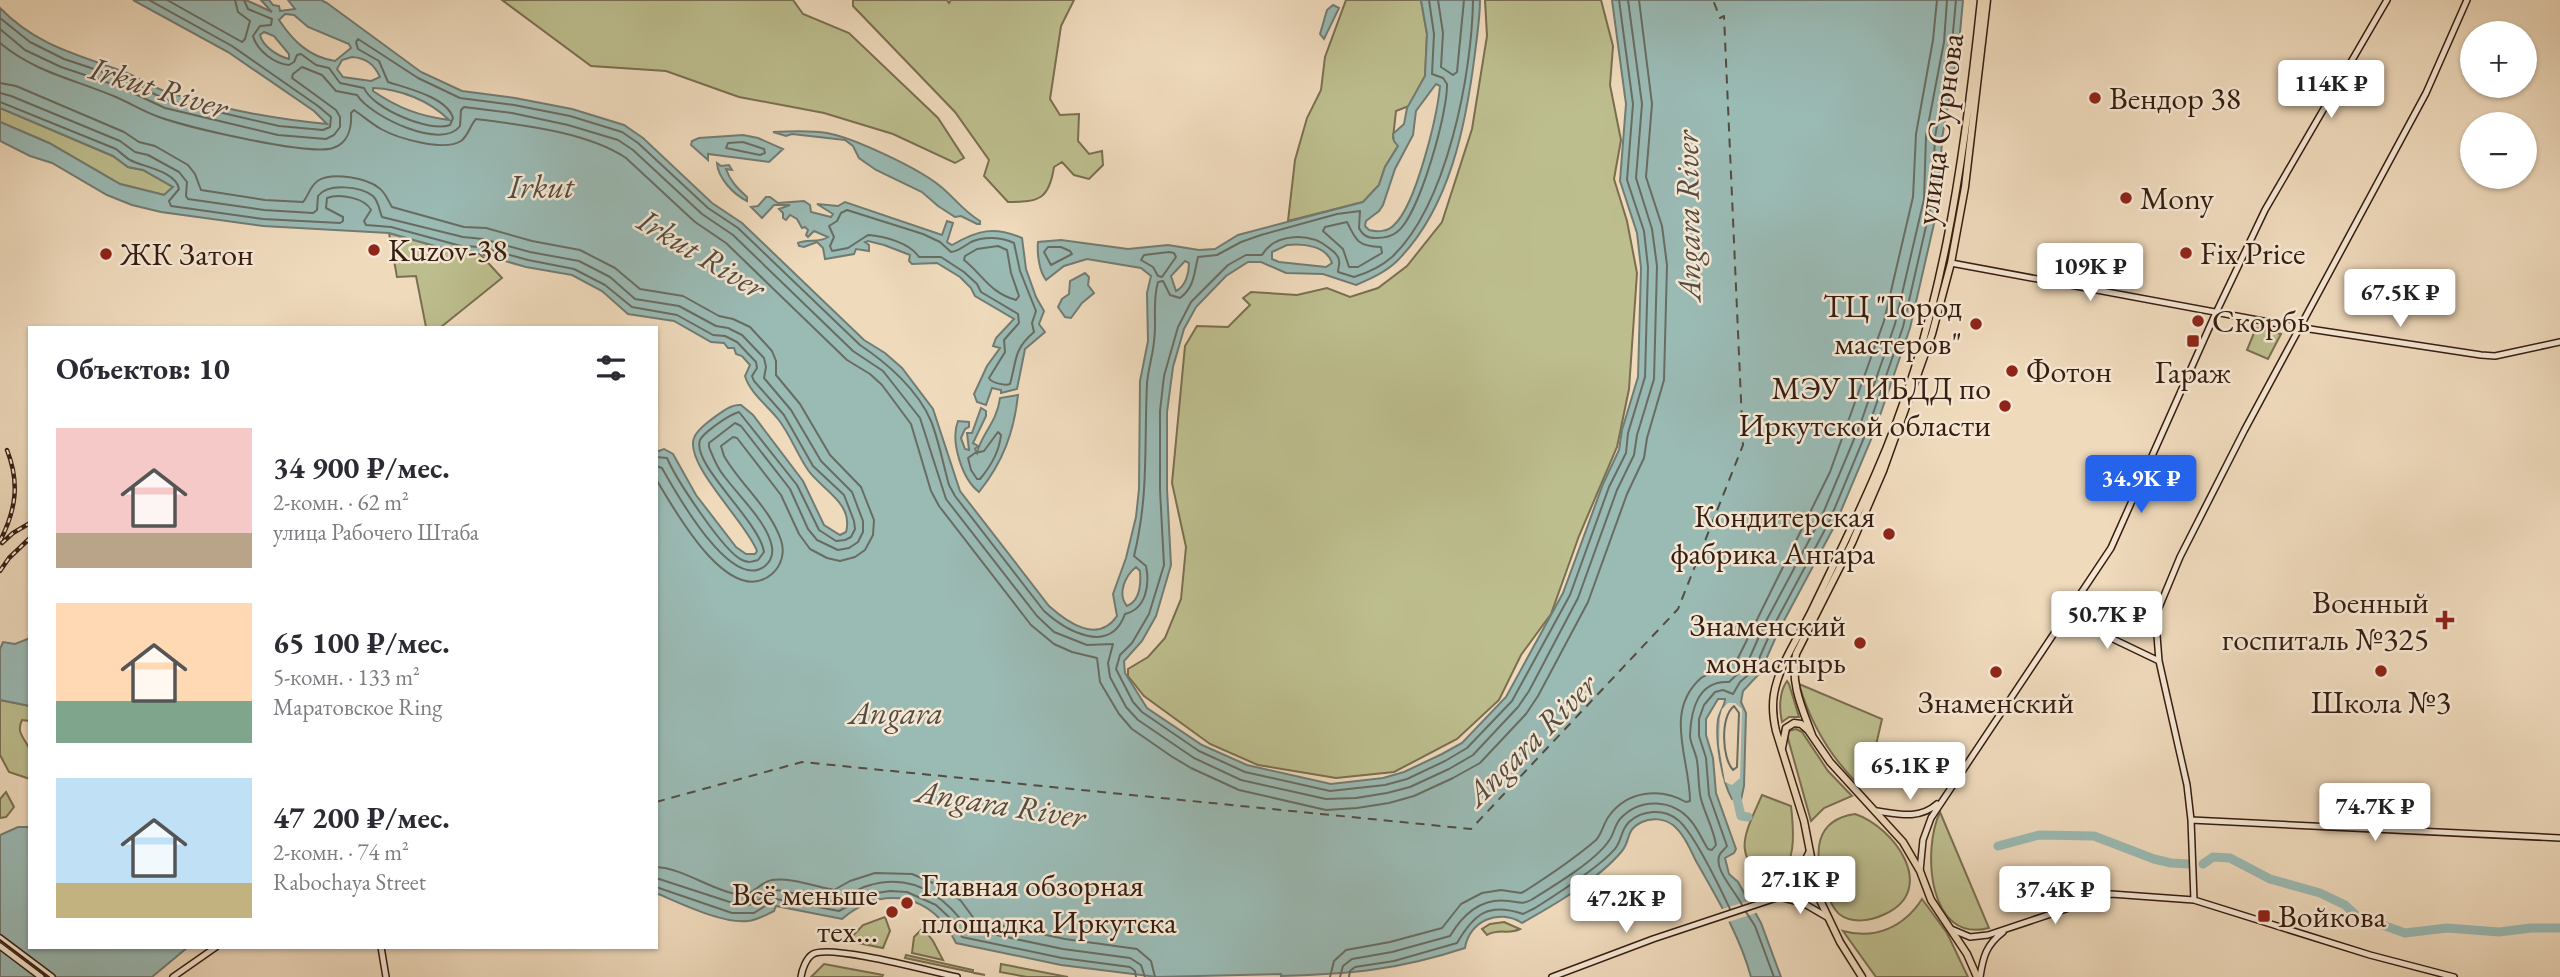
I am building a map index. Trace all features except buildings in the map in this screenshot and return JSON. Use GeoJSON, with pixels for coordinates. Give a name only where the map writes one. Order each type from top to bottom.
{"type":"FeatureCollection","features":[{"type":"Feature","properties":{"kind":"main road","name":"улица Сурнова"},"geometry":{"type":"LineString","coordinates":[[1947,263],[1965,141],[1981,0]]}},
{"type":"Feature","properties":{"kind":"main road","name":"улица Сурнова"},"geometry":{"type":"LineString","coordinates":[[1947,263],[1966,175],[1987,0]]}},
{"type":"Feature","properties":{"kind":"main road"},"geometry":{"type":"LineString","coordinates":[[1877,811],[1902,815],[1925,812],[1935,806],[1993,727],[2110,548],[2265,210],[2387,0]]}},
{"type":"Feature","properties":{"kind":"main road"},"geometry":{"type":"LineString","coordinates":[[2194,900],[2187,785],[2159,661],[2156,622],[2158,610],[2211,495],[2426,93],[2467,0]]}},
{"type":"Feature","properties":{"kind":"main road"},"geometry":{"type":"LineString","coordinates":[[1947,263],[2299,327],[2481,355],[2495,356],[2560,342]]}},
{"type":"Feature","properties":{"kind":"main road"},"geometry":{"type":"LineString","coordinates":[[1812,735],[1795,687],[1796,654],[1852,543],[1883,471],[1932,334],[1947,263]]}},
{"type":"Feature","properties":{"kind":"main road"},"geometry":{"type":"LineString","coordinates":[[1862,977],[1827,917],[1818,893],[1804,821],[1782,753],[1773,714],[1777,682],[1878,470],[1917,360],[1947,263]]}},
{"type":"Feature","properties":{"kind":"main road"},"geometry":{"type":"LineString","coordinates":[[2065,617],[2159,661]]}},
{"type":"Feature","properties":{"kind":"main road"},"geometry":{"type":"LineString","coordinates":[[1782,753],[1783,733],[1788,725],[1799,723],[1812,735],[1830,762],[1903,842],[1920,871],[1931,900],[1979,977]]}},
{"type":"Feature","properties":{"kind":"main road"},"geometry":{"type":"LineString","coordinates":[[1920,871],[1927,827],[1946,793]]}},
{"type":"Feature","properties":{"kind":"main road"},"geometry":{"type":"LineString","coordinates":[[2191,820],[2560,838]]}},
{"type":"Feature","properties":{"kind":"main road"},"geometry":{"type":"LineString","coordinates":[[1552,977],[1779,897],[1795,882],[1809,852]]}},
{"type":"Feature","properties":{"kind":"main road"},"geometry":{"type":"LineString","coordinates":[[1951,929],[1970,937],[2007,930],[2110,894],[2194,900],[2370,955],[2454,977]]}},
{"type":"Feature","properties":{"kind":"main road"},"geometry":{"type":"LineString","coordinates":[[1779,897],[1802,903],[1827,917]]}},
{"type":"Feature","properties":{"kind":"main road"},"geometry":{"type":"LineString","coordinates":[[1979,977],[1987,946],[2007,930]]}},
{"type":"Feature","properties":{"kind":"main road"},"geometry":{"type":"LineString","coordinates":[[0,938],[52,977]]}},
{"type":"Feature","properties":{"kind":"main road"},"geometry":{"type":"LineString","coordinates":[[0,946],[41,977]]}},
{"type":"Feature","properties":{"kind":"main road"},"geometry":{"type":"LineString","coordinates":[[173,977],[213,949]]}},
{"type":"Feature","properties":{"kind":"main road"},"geometry":{"type":"LineString","coordinates":[[380,949],[386,977]]}},
{"type":"Feature","properties":{"kind":"main road"},"geometry":{"type":"LineString","coordinates":[[800,977],[813,954],[826,951],[957,977]]}},
{"type":"Feature","properties":{"kind":"green space"},"geometry":{"type":"Polygon","coordinates":[[[502,0],[793,0],[803,14],[849,33],[938,118],[964,158],[955,163],[893,134],[824,113],[739,97],[666,71],[591,66],[502,0]]]}},
{"type":"Feature","properties":{"kind":"green space"},"geometry":{"type":"Polygon","coordinates":[[[853,0],[947,0],[949,3],[951,0],[1074,0],[1061,26],[1050,99],[1060,115],[1079,114],[1078,141],[1089,154],[1102,151],[1103,165],[1089,179],[1074,175],[1062,162],[1054,167],[1049,186],[1041,196],[1028,201],[1008,202],[984,176],[989,160],[955,112],[853,6],[853,0]]]}},
{"type":"Feature","properties":{"kind":"green space"},"geometry":{"type":"Polygon","coordinates":[[[1346,0],[1421,0],[1427,34],[1425,76],[1409,106],[1396,111],[1393,138],[1398,146],[1385,167],[1379,185],[1363,202],[1288,221],[1295,160],[1307,118],[1321,90],[1325,57],[1346,0]]]}},
{"type":"Feature","properties":{"kind":"green space"},"geometry":{"type":"Polygon","coordinates":[[[1485,0],[1601,0],[1613,46],[1610,85],[1621,140],[1614,179],[1627,221],[1637,273],[1629,389],[1617,447],[1579,536],[1551,614],[1521,655],[1499,700],[1457,739],[1394,772],[1336,778],[1258,765],[1210,744],[1144,696],[1128,676],[1128,669],[1148,657],[1165,638],[1181,599],[1186,547],[1172,483],[1185,346],[1197,326],[1228,327],[1250,305],[1243,298],[1251,292],[1297,295],[1327,288],[1350,297],[1378,288],[1407,266],[1442,222],[1472,129],[1487,36],[1485,0]]]}},
{"type":"Feature","properties":{"kind":"green space"},"geometry":{"type":"Polygon","coordinates":[[[0,108],[113,156],[128,167],[143,170],[173,187],[164,195],[120,184],[49,143],[0,122],[0,108]]]}},
{"type":"Feature","properties":{"kind":"green space"},"geometry":{"type":"Polygon","coordinates":[[[389,233],[460,253],[480,254],[502,278],[442,326],[426,326],[416,276],[397,277],[389,233]]]}},
{"type":"Feature","properties":{"kind":"green space"},"geometry":{"type":"Polygon","coordinates":[[[2256,328],[2281,334],[2268,359],[2247,350],[2256,328]]]}},
{"type":"Feature","properties":{"kind":"green space"},"geometry":{"type":"Polygon","coordinates":[[[1787,681],[1799,717],[1789,717],[1782,722],[1780,701],[1787,681]]]}},
{"type":"Feature","properties":{"kind":"green space"},"geometry":{"type":"Polygon","coordinates":[[[1799,684],[1882,719],[1867,784],[1860,786],[1831,752],[1809,713],[1799,684]]]}},
{"type":"Feature","properties":{"kind":"green space"},"geometry":{"type":"Polygon","coordinates":[[[0,700],[28,706],[28,721],[22,720],[20,728],[28,746],[28,778],[9,772],[0,755],[0,700]]]}},
{"type":"Feature","properties":{"kind":"green space"},"geometry":{"type":"Polygon","coordinates":[[[1796,729],[1802,732],[1828,771],[1852,796],[1824,808],[1811,821],[1787,735],[1789,731],[1796,729]]]}},
{"type":"Feature","properties":{"kind":"green space"},"geometry":{"type":"Polygon","coordinates":[[[6,792],[14,807],[6,817],[0,818],[0,799],[6,792]]]}},
{"type":"Feature","properties":{"kind":"green space"},"geometry":{"type":"Polygon","coordinates":[[[1762,795],[1791,806],[1793,838],[1790,859],[1781,876],[1773,883],[1750,864],[1746,854],[1746,833],[1762,795]]]}},
{"type":"Feature","properties":{"kind":"green space"},"geometry":{"type":"Polygon","coordinates":[[[1940,812],[1989,928],[1969,929],[1953,922],[1942,908],[1935,890],[1931,848],[1940,812]]]}},
{"type":"Feature","properties":{"kind":"green space"},"geometry":{"type":"Polygon","coordinates":[[[1855,814],[1870,821],[1896,845],[1910,875],[1909,890],[1901,903],[1885,914],[1868,920],[1844,917],[1834,908],[1824,885],[1819,861],[1820,840],[1831,823],[1841,817],[1855,814]]]}},
{"type":"Feature","properties":{"kind":"green space"},"geometry":{"type":"Polygon","coordinates":[[[1922,899],[1947,933],[1968,977],[1876,977],[1843,931],[1866,934],[1888,929],[1907,917],[1922,899]]]}},
{"type":"Feature","properties":{"kind":"green space"},"geometry":{"type":"Polygon","coordinates":[[[885,917],[890,931],[883,948],[848,941],[863,925],[885,917]]]}},
{"type":"Feature","properties":{"kind":"green space"},"geometry":{"type":"Polygon","coordinates":[[[1504,922],[1520,929],[1487,935],[1482,929],[1490,924],[1504,922]]]}},
{"type":"Feature","properties":{"kind":"green space"},"geometry":{"type":"Polygon","coordinates":[[[923,928],[943,960],[912,953],[914,937],[923,928]]]}},
{"type":"Feature","properties":{"kind":"green space"},"geometry":{"type":"Polygon","coordinates":[[[906,955],[973,970],[973,972],[905,958],[906,955]]]}},
{"type":"Feature","properties":{"kind":"green space"},"geometry":{"type":"Polygon","coordinates":[[[824,964],[883,975],[811,977],[824,964]]]}},
{"type":"Feature","properties":{"kind":"green space"},"geometry":{"type":"Polygon","coordinates":[[[1001,964],[1068,977],[1027,977],[1000,972],[1001,964]]]}},
{"type":"Feature","properties":{"kind":"water","name":"Angara"},"geometry":{"type":"Polygon","coordinates":[[[133,0],[246,0],[272,12],[261,0],[269,0],[273,5],[279,6],[280,11],[295,9],[288,0],[321,0],[421,72],[462,91],[572,109],[624,125],[643,138],[712,203],[742,223],[864,340],[902,368],[933,409],[960,491],[1049,606],[1065,619],[1092,630],[1101,629],[1117,616],[1113,594],[1126,558],[1136,517],[1139,489],[1140,381],[1148,341],[1147,293],[1151,276],[1141,268],[1087,259],[1064,266],[1046,280],[1039,262],[1038,242],[1061,240],[1128,249],[1168,245],[1199,250],[1215,249],[1238,235],[1363,202],[1379,185],[1385,167],[1398,146],[1393,134],[1404,124],[1407,108],[1425,76],[1427,34],[1421,0],[1480,0],[1471,80],[1453,164],[1443,191],[1415,240],[1393,265],[1356,285],[1323,274],[1286,273],[1261,262],[1248,262],[1226,276],[1196,307],[1184,329],[1173,367],[1167,412],[1171,565],[1156,616],[1142,641],[1124,661],[1125,673],[1147,708],[1202,745],[1247,765],[1331,784],[1383,778],[1404,772],[1442,754],[1462,743],[1506,697],[1563,593],[1603,484],[1619,450],[1622,430],[1638,377],[1641,268],[1637,233],[1620,181],[1626,104],[1612,0],[1963,0],[1959,44],[1942,138],[1939,202],[1910,328],[1875,430],[1835,525],[1779,630],[1760,673],[1743,691],[1741,702],[1746,713],[1744,786],[1741,800],[1732,799],[1720,761],[1717,728],[1725,699],[1718,699],[1706,719],[1706,735],[1713,758],[1716,793],[1736,849],[1725,858],[1729,874],[1738,882],[1761,923],[1781,977],[1751,977],[1734,932],[1686,842],[1673,825],[1658,819],[1646,820],[1637,825],[1622,851],[1601,872],[1562,900],[1522,923],[1495,917],[1479,924],[1472,931],[1465,948],[1396,966],[1329,974],[1157,977],[1061,965],[956,943],[946,926],[934,914],[920,905],[890,898],[858,908],[842,919],[776,906],[774,911],[758,918],[738,921],[701,912],[658,894],[658,451],[664,449],[673,454],[696,495],[736,547],[746,554],[755,554],[757,551],[751,539],[707,478],[693,449],[694,438],[702,427],[728,408],[741,405],[753,415],[803,481],[824,525],[840,535],[846,532],[847,522],[841,505],[808,470],[782,425],[751,388],[745,376],[750,365],[742,356],[736,354],[734,348],[728,348],[724,343],[711,342],[674,321],[628,314],[602,291],[572,275],[526,267],[480,254],[460,253],[389,233],[263,226],[161,212],[107,195],[52,163],[30,156],[0,141],[0,122],[49,143],[120,184],[164,195],[173,187],[143,170],[128,167],[113,156],[0,108],[0,8],[42,40],[128,73],[164,91],[248,113],[327,124],[314,111],[228,52],[133,0]],[[285,14],[279,20],[302,47],[317,56],[335,61],[351,48],[349,44],[308,27],[294,15],[285,14]],[[264,32],[260,35],[272,50],[289,59],[289,54],[274,36],[264,32]],[[352,57],[342,60],[337,69],[343,77],[371,81],[380,77],[365,60],[352,57]],[[1436,84],[1416,111],[1413,135],[1395,169],[1383,205],[1366,221],[1365,226],[1369,230],[1382,231],[1392,227],[1410,199],[1430,138],[1440,86],[1436,84]],[[373,88],[373,91],[400,107],[449,120],[414,97],[394,91],[373,88]],[[1287,245],[1272,252],[1272,259],[1279,262],[1326,267],[1332,263],[1325,253],[1314,247],[1287,245]],[[1185,261],[1171,276],[1176,291],[1185,283],[1189,263],[1185,261]],[[1136,567],[1124,585],[1123,596],[1127,606],[1135,600],[1140,586],[1140,571],[1136,567]]]}},
{"type":"Feature","properties":{"kind":"water"},"geometry":{"type":"Polygon","coordinates":[[[1333,5],[1339,8],[1324,39],[1320,34],[1327,10],[1333,5]]]}},
{"type":"Feature","properties":{"kind":"water"},"geometry":{"type":"Polygon","coordinates":[[[773,132],[827,133],[869,147],[930,179],[980,221],[980,224],[961,216],[955,217],[922,192],[876,170],[859,158],[853,146],[845,140],[792,134],[786,136],[773,132]]]}},
{"type":"Feature","properties":{"kind":"water"},"geometry":{"type":"Polygon","coordinates":[[[743,135],[758,138],[783,149],[769,162],[708,154],[708,160],[691,145],[692,141],[699,138],[743,135]]]}},
{"type":"Feature","properties":{"kind":"water"},"geometry":{"type":"Polygon","coordinates":[[[717,163],[721,166],[729,165],[732,170],[726,169],[728,173],[747,197],[747,201],[727,185],[717,163]]]}},
{"type":"Feature","properties":{"kind":"water"},"geometry":{"type":"Polygon","coordinates":[[[766,197],[778,203],[804,201],[810,205],[811,212],[831,217],[833,214],[817,204],[838,206],[845,202],[942,235],[947,221],[953,223],[947,242],[952,245],[986,231],[1003,232],[1022,238],[1026,269],[1044,311],[1039,324],[1045,332],[1025,349],[1017,389],[1001,393],[1001,390],[992,388],[986,405],[977,402],[974,394],[987,366],[1000,348],[993,346],[996,338],[1014,319],[975,296],[960,277],[937,263],[912,264],[909,261],[910,255],[868,241],[865,242],[869,245],[869,251],[856,249],[854,254],[825,259],[823,248],[817,242],[799,246],[798,243],[828,237],[814,231],[808,237],[808,230],[802,228],[797,219],[790,215],[786,220],[783,218],[779,209],[790,205],[774,205],[762,218],[751,207],[758,206],[766,197]]]}},
{"type":"Feature","properties":{"kind":"water"},"geometry":{"type":"Polygon","coordinates":[[[1085,273],[1089,277],[1088,285],[1094,293],[1071,318],[1065,317],[1058,307],[1062,299],[1069,294],[1070,281],[1085,273]]]}},
{"type":"Feature","properties":{"kind":"water"},"geometry":{"type":"Polygon","coordinates":[[[1018,395],[1014,422],[1006,446],[995,469],[979,492],[967,478],[959,459],[956,439],[958,421],[969,422],[969,427],[961,438],[965,449],[969,450],[967,433],[972,433],[981,408],[986,411],[973,443],[978,446],[975,449],[977,453],[996,414],[1000,398],[1018,395]]]}},
{"type":"Feature","properties":{"kind":"water"},"geometry":{"type":"Polygon","coordinates":[[[28,639],[28,706],[0,700],[0,649],[3,642],[15,644],[28,639]]]}},
{"type":"Feature","properties":{"kind":"water"},"geometry":{"type":"Polygon","coordinates":[[[18,827],[28,827],[28,949],[186,949],[152,977],[0,977],[0,835],[18,827]]]}},
{"type":"Feature","properties":{"kind":"pier"},"geometry":{"type":"Polygon","coordinates":[[[1728,703],[1735,703],[1742,709],[1740,778],[1732,785],[1725,782],[1719,745],[1720,717],[1722,709],[1728,703]]]}},
{"type":"Feature","properties":{"kind":"pier"},"geometry":{"type":"Polygon","coordinates":[[[1751,900],[1759,912],[1725,923],[1719,910],[1751,900]]]}},
{"type":"Feature","properties":{"kind":"waterway"},"geometry":{"type":"LineString","coordinates":[[1735,790],[1741,816],[1748,817]]}},
{"type":"Feature","properties":{"kind":"waterway"},"geometry":{"type":"LineString","coordinates":[[1998,846],[2039,835],[2094,836],[2154,859],[2189,864]]}},
{"type":"Feature","properties":{"kind":"waterway"},"geometry":{"type":"LineString","coordinates":[[2203,864],[2213,857],[2230,858],[2270,879],[2320,893],[2345,905],[2357,916],[2405,933],[2447,928],[2499,932],[2560,928]]}},
{"type":"Feature","properties":{"kind":"ferry route"},"geometry":{"type":"LineString","coordinates":[[658,801],[802,762],[1471,829],[1678,609],[1743,445],[1724,16],[1720,18],[1713,0]]}},
{"type":"Feature","properties":{"kind":"tram line"},"geometry":{"type":"LineString","coordinates":[[0,940],[49,977]]}},
{"type":"Feature","properties":{"kind":"railway"},"geometry":{"type":"LineString","coordinates":[[0,541],[13,507],[15,485],[7,450]]}},
{"type":"Feature","properties":{"kind":"railway"},"geometry":{"type":"LineString","coordinates":[[2,543],[28,524]]}},
{"type":"Feature","properties":{"kind":"railway"},"geometry":{"type":"LineString","coordinates":[[0,571],[28,540]]}},
{"type":"Feature","properties":{"kind":"place","name":"Вендор 38"},"geometry":{"type":"Point","coordinates":[2095,98]}},
{"type":"Feature","properties":{"kind":"place","name":"Mony"},"geometry":{"type":"Point","coordinates":[2126,198]}},
{"type":"Feature","properties":{"kind":"place","name":"Kuzov-38"},"geometry":{"type":"Point","coordinates":[374,250]}},
{"type":"Feature","properties":{"kind":"place","name":"Fix Price"},"geometry":{"type":"Point","coordinates":[2186,253]}},
{"type":"Feature","properties":{"kind":"place","name":"ЖК Затон"},"geometry":{"type":"Point","coordinates":[106,254]}},
{"type":"Feature","properties":{"kind":"place","name":"Скорбь"},"geometry":{"type":"Point","coordinates":[2198,321]}},
{"type":"Feature","properties":{"kind":"place","name":"ТЦ \"Город мастеров\""},"geometry":{"type":"Point","coordinates":[1976,324]}},
{"type":"Feature","properties":{"kind":"place","name":"Гараж"},"geometry":{"type":"Point","coordinates":[2193,341]}},
{"type":"Feature","properties":{"kind":"place","name":"Фотон"},"geometry":{"type":"Point","coordinates":[2012,371]}},
{"type":"Feature","properties":{"kind":"place","name":"МЭУ ГИБДД по Иркутской области"},"geometry":{"type":"Point","coordinates":[2005,406]}},
{"type":"Feature","properties":{"kind":"place","name":"Кондитерская фабрика Ангара"},"geometry":{"type":"Point","coordinates":[1889,534]}},
{"type":"Feature","properties":{"kind":"place","name":"Военный госпиталь №325"},"geometry":{"type":"Point","coordinates":[2445,620]}},
{"type":"Feature","properties":{"kind":"place","name":"Знаменский монастырь"},"geometry":{"type":"Point","coordinates":[1860,643]}},
{"type":"Feature","properties":{"kind":"place","name":"Школа №3"},"geometry":{"type":"Point","coordinates":[2381,671]}},
{"type":"Feature","properties":{"kind":"place","name":"Знаменский"},"geometry":{"type":"Point","coordinates":[1996,672]}},
{"type":"Feature","properties":{"kind":"place","name":"Главная обзорная площадка Иркутска"},"geometry":{"type":"Point","coordinates":[907,903]}},
{"type":"Feature","properties":{"kind":"place","name":"Всё меньше тех..."},"geometry":{"type":"Point","coordinates":[892,912]}},
{"type":"Feature","properties":{"kind":"place","name":"Войкова"},"geometry":{"type":"Point","coordinates":[2264,916]}},
{"type":"Feature","properties":{"kind":"water label","name":"Irkut River"},"geometry":{"type":"Point","coordinates":[159,87]}},
{"type":"Feature","properties":{"kind":"water label","name":"Irkut"},"geometry":{"type":"Point","coordinates":[541,186]}},
{"type":"Feature","properties":{"kind":"water label","name":"Angara River"},"geometry":{"type":"Point","coordinates":[1687,216]}},
{"type":"Feature","properties":{"kind":"water label","name":"Irkut River"},"geometry":{"type":"Point","coordinates":[702,253]}},
{"type":"Feature","properties":{"kind":"water label","name":"Angara River"},"geometry":{"type":"Point","coordinates":[1530,739]}},
{"type":"Feature","properties":{"kind":"water label","name":"Angara River"},"geometry":{"type":"Point","coordinates":[1001,803]}}]}
